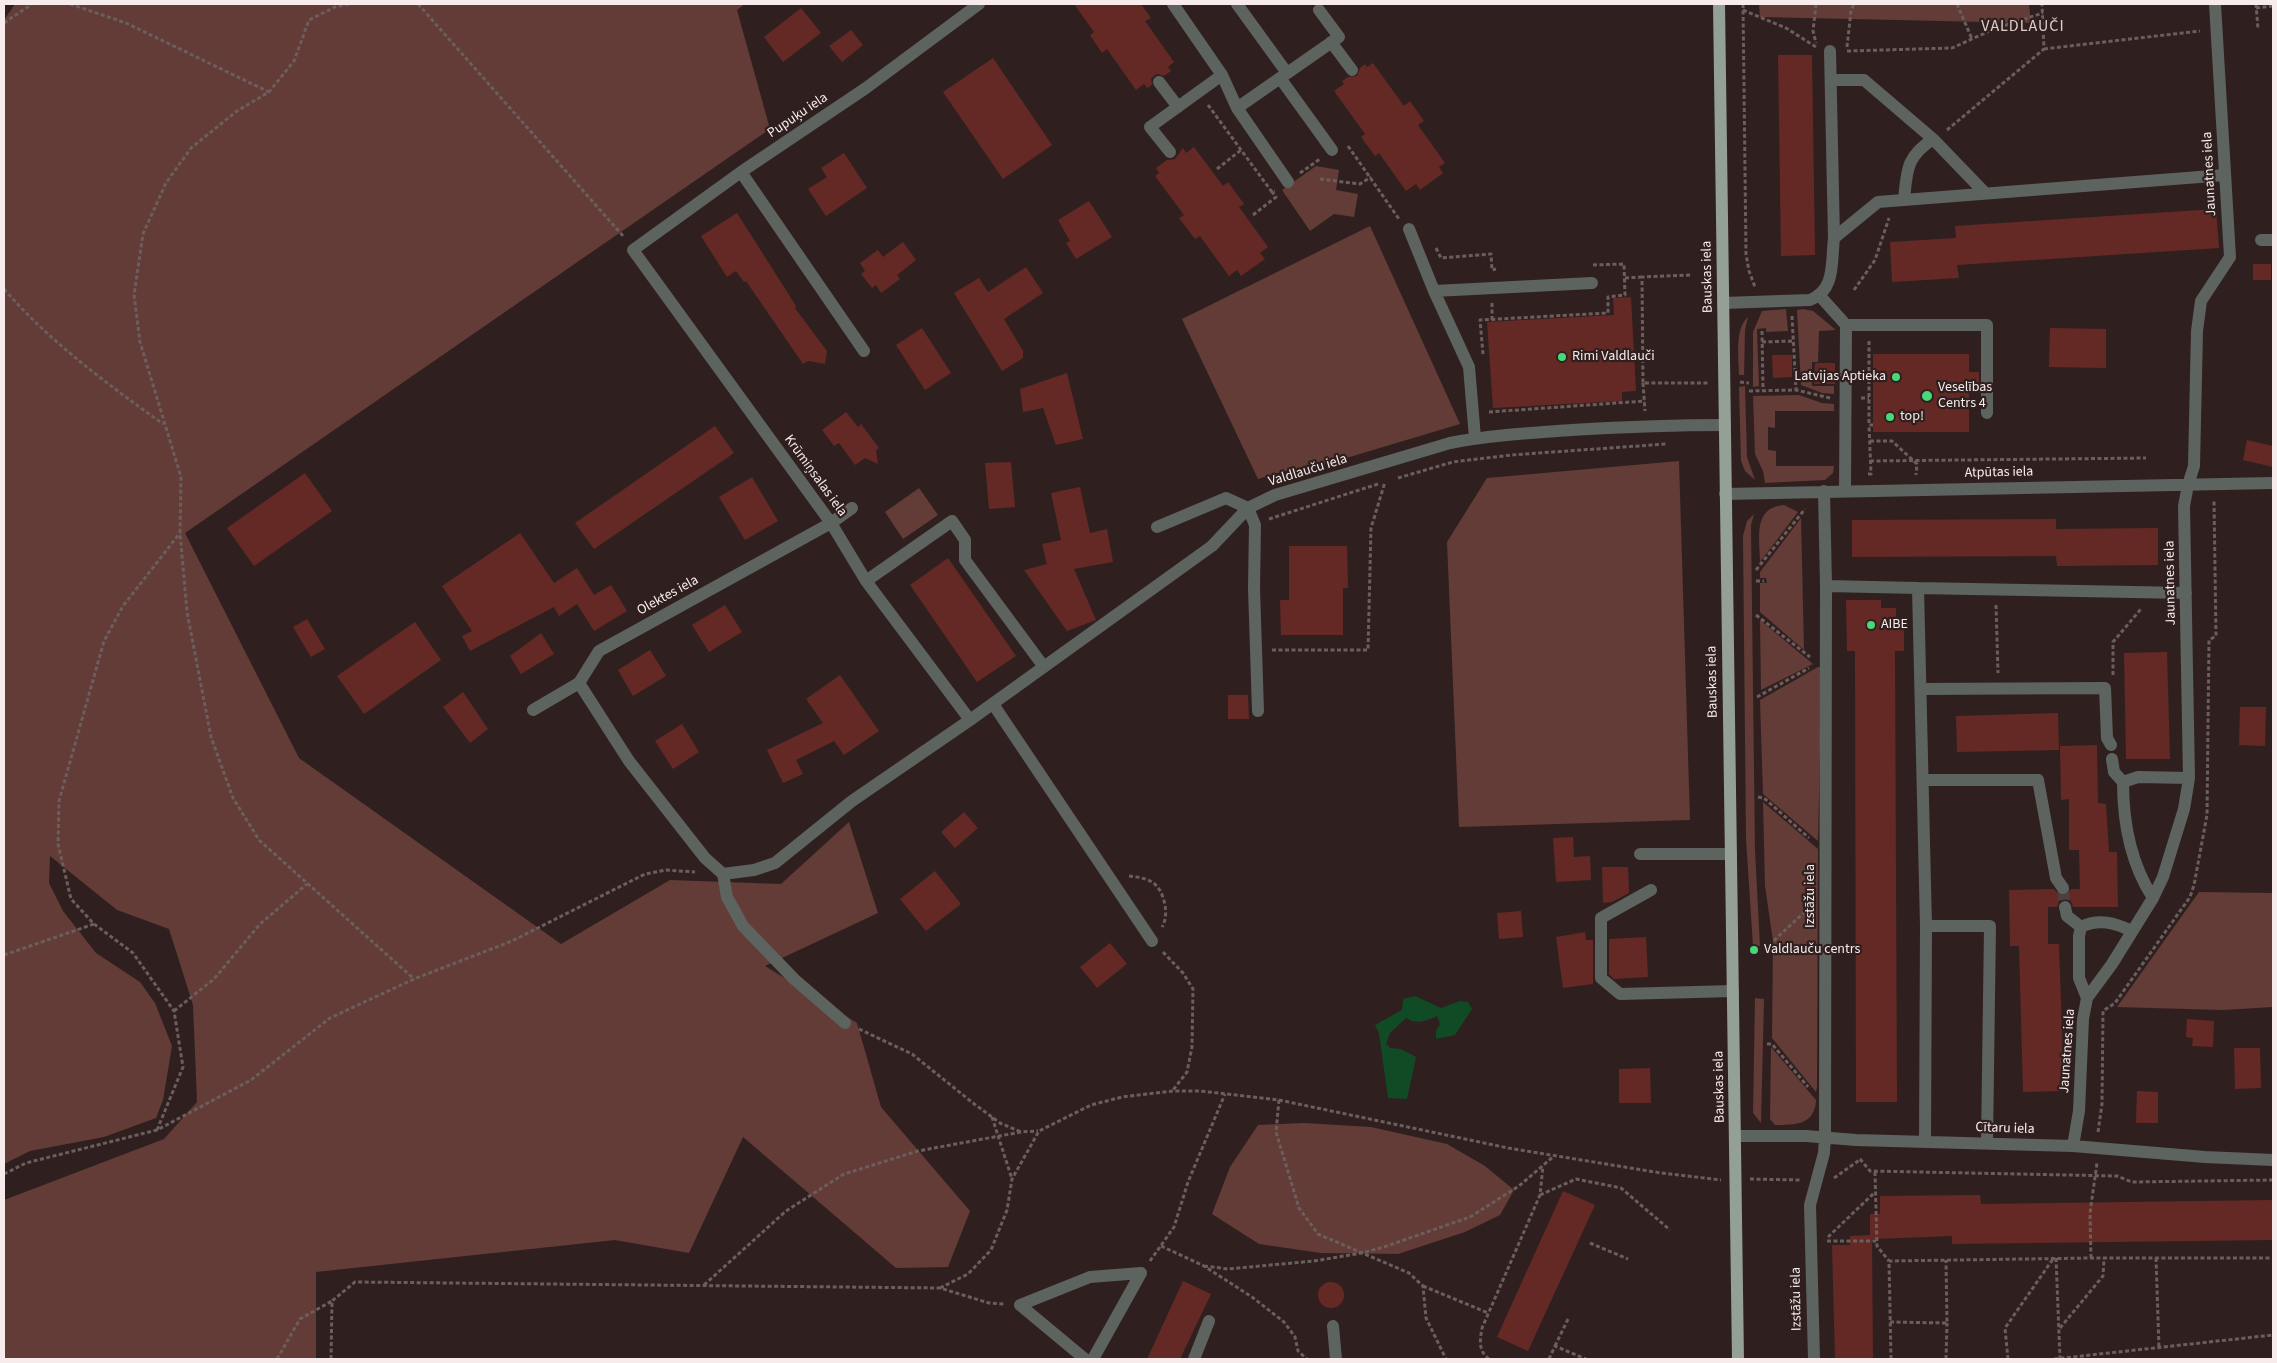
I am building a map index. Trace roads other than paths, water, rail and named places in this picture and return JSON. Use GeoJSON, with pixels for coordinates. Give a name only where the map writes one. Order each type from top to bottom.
{"type":"FeatureCollection","features":[{"type":"Feature","properties":{"kind":"main road","name":"Bauskas iela"},"geometry":{"type":"LineString","coordinates":[[1719,4],[1738,1359]]}},
{"type":"Feature","properties":{"kind":"street","name":"Pupuķu iela"},"geometry":{"type":"LineString","coordinates":[[633,250],[741,172],[866,88],[979,4]]}},
{"type":"Feature","properties":{"kind":"street"},"geometry":{"type":"LineString","coordinates":[[1173,4],[1222,75],[1237,108],[1288,182]]}},
{"type":"Feature","properties":{"kind":"street"},"geometry":{"type":"LineString","coordinates":[[1236,4],[1332,150]]}},
{"type":"Feature","properties":{"kind":"street","name":"Jaunatnes iela"},"geometry":{"type":"LineString","coordinates":[[2073,1146],[2079,1111],[2083,1019],[2087,998],[2152,898],[2174,847],[2184,809],[2189,778],[2184,506],[2194,466],[2197,330],[2201,301],[2230,258],[2215,4]]}},
{"type":"Feature","properties":{"kind":"street"},"geometry":{"type":"LineString","coordinates":[[1237,108],[1339,36],[1319,10]]}},
{"type":"Feature","properties":{"kind":"street"},"geometry":{"type":"LineString","coordinates":[[1331,42],[1352,70]]}},
{"type":"Feature","properties":{"kind":"street"},"geometry":{"type":"LineString","coordinates":[[1723,303],[1810,300],[1820,296],[1829,284],[1834,238],[1830,51]]}},
{"type":"Feature","properties":{"kind":"street"},"geometry":{"type":"LineString","coordinates":[[1170,152],[1150,127],[1222,75]]}},
{"type":"Feature","properties":{"kind":"street"},"geometry":{"type":"LineString","coordinates":[[1831,80],[1864,80],[1933,139],[1985,193]]}},
{"type":"Feature","properties":{"kind":"street"},"geometry":{"type":"LineString","coordinates":[[1159,82],[1178,107]]}},
{"type":"Feature","properties":{"kind":"street"},"geometry":{"type":"LineString","coordinates":[[1904,200],[1907,166],[1919,148],[1933,139]]}},
{"type":"Feature","properties":{"kind":"street"},"geometry":{"type":"LineString","coordinates":[[741,172],[864,351]]}},
{"type":"Feature","properties":{"kind":"street"},"geometry":{"type":"LineString","coordinates":[[1834,238],[1878,202],[2224,175]]}},
{"type":"Feature","properties":{"kind":"street"},"geometry":{"type":"LineString","coordinates":[[1405,226],[1469,367],[1475,438]]}},
{"type":"Feature","properties":{"kind":"street","name":"Krūmiņsalas iela"},"geometry":{"type":"LineString","coordinates":[[633,250],[831,523],[866,581],[970,720]]}},
{"type":"Feature","properties":{"kind":"street"},"geometry":{"type":"LineString","coordinates":[[1434,291],[1592,283]]}},
{"type":"Feature","properties":{"kind":"street"},"geometry":{"type":"LineString","coordinates":[[1820,296],[1846,325],[1845,490]]}},
{"type":"Feature","properties":{"kind":"street"},"geometry":{"type":"LineString","coordinates":[[1846,325],[1986,325],[1987,414]]}},
{"type":"Feature","properties":{"kind":"street","name":"Valdlauču iela"},"geometry":{"type":"LineString","coordinates":[[723,874],[754,870],[775,863],[852,801],[993,704],[1212,546],[1248,508],[1275,496],[1450,443],[1475,438],[1589,429],[1689,425],[1725,426]]}},
{"type":"Feature","properties":{"kind":"street","name":"Atpūtas iela"},"geometry":{"type":"LineString","coordinates":[[1725,494],[1845,490],[2273,483]]}},
{"type":"Feature","properties":{"kind":"street","name":"Izstāžu iela"},"geometry":{"type":"LineString","coordinates":[[1814,1359],[1810,1205],[1824,1153],[1826,1100],[1826,848],[1822,664],[1826,586],[1824,491]]}},
{"type":"Feature","properties":{"kind":"street"},"geometry":{"type":"LineString","coordinates":[[1157,527],[1226,498],[1248,508],[1255,525],[1258,711]]}},
{"type":"Feature","properties":{"kind":"street","name":"Olektes iela"},"geometry":{"type":"LineString","coordinates":[[533,710],[579,683],[599,651],[831,523],[852,508]]}},
{"type":"Feature","properties":{"kind":"street"},"geometry":{"type":"LineString","coordinates":[[866,581],[952,521],[965,540],[965,560],[1044,667]]}},
{"type":"Feature","properties":{"kind":"street"},"geometry":{"type":"LineString","coordinates":[[1826,586],[2186,593]]}},
{"type":"Feature","properties":{"kind":"street"},"geometry":{"type":"LineString","coordinates":[[1918,588],[1926,926],[1925,1142]]}},
{"type":"Feature","properties":{"kind":"street"},"geometry":{"type":"LineString","coordinates":[[579,683],[629,761],[705,858],[723,874],[727,897],[742,926],[788,973],[845,1022]]}},
{"type":"Feature","properties":{"kind":"street"},"geometry":{"type":"LineString","coordinates":[[1921,689],[2105,688],[2107,738],[2111,745]]}},
{"type":"Feature","properties":{"kind":"street"},"geometry":{"type":"LineString","coordinates":[[993,704],[1152,941]]}},
{"type":"Feature","properties":{"kind":"street"},"geometry":{"type":"LineString","coordinates":[[2112,759],[2114,772],[2123,782],[2123,799],[2128,837],[2140,879],[2152,898]]}},
{"type":"Feature","properties":{"kind":"street"},"geometry":{"type":"LineString","coordinates":[[2123,782],[2138,777],[2189,778]]}},
{"type":"Feature","properties":{"kind":"street"},"geometry":{"type":"LineString","coordinates":[[1924,780],[2038,780],[2056,878],[2062,888]]}},
{"type":"Feature","properties":{"kind":"street"},"geometry":{"type":"LineString","coordinates":[[1640,854],[1731,854]]}},
{"type":"Feature","properties":{"kind":"street"},"geometry":{"type":"LineString","coordinates":[[1651,890],[1601,918],[1601,978],[1620,994],[1733,991]]}},
{"type":"Feature","properties":{"kind":"street"},"geometry":{"type":"LineString","coordinates":[[2064,907],[2067,916],[2082,927]]}},
{"type":"Feature","properties":{"kind":"street"},"geometry":{"type":"LineString","coordinates":[[2087,998],[2079,978],[2078,936],[2082,927],[2091,922],[2106,922],[2132,931]]}},
{"type":"Feature","properties":{"kind":"street"},"geometry":{"type":"LineString","coordinates":[[1926,926],[1990,926],[1987,1143]]}},
{"type":"Feature","properties":{"kind":"street","name":"Cītaru iela"},"geometry":{"type":"LineString","coordinates":[[1735,1136],[1825,1137],[1856,1140],[2073,1146],[2205,1158],[2273,1160]]}},
{"type":"Feature","properties":{"kind":"street"},"geometry":{"type":"LineString","coordinates":[[1084,1359],[1020,1305],[1090,1277],[1141,1273],[1093,1359]]}},
{"type":"Feature","properties":{"kind":"street"},"geometry":{"type":"LineString","coordinates":[[1194,1359],[1209,1321]]}},
{"type":"Feature","properties":{"kind":"street"},"geometry":{"type":"LineString","coordinates":[[1333,1326],[1336,1359]]}},
{"type":"Feature","properties":{"kind":"tunnel"},"geometry":{"type":"LineString","coordinates":[[2063,888],[2065,907]]}},
{"type":"Feature","properties":{"kind":"place","name":"Rimi Valdlauči"},"geometry":{"type":"Point","coordinates":[1562,357]}},
{"type":"Feature","properties":{"kind":"place","name":"Latvijas Aptieka"},"geometry":{"type":"Point","coordinates":[1896,377]}},
{"type":"Feature","properties":{"kind":"place","name":"Veselības Centrs 4"},"geometry":{"type":"Point","coordinates":[1927,396]}},
{"type":"Feature","properties":{"kind":"place","name":"top!"},"geometry":{"type":"Point","coordinates":[1890,417]}},
{"type":"Feature","properties":{"kind":"place","name":"AIBE"},"geometry":{"type":"Point","coordinates":[1871,625]}},
{"type":"Feature","properties":{"kind":"place","name":"Valdlauču centrs"},"geometry":{"type":"Point","coordinates":[1754,950]}},
{"type":"Feature","properties":{"kind":"district","name":"VALDLAUČI"},"geometry":{"type":"Point","coordinates":[2023,27]}}]}
